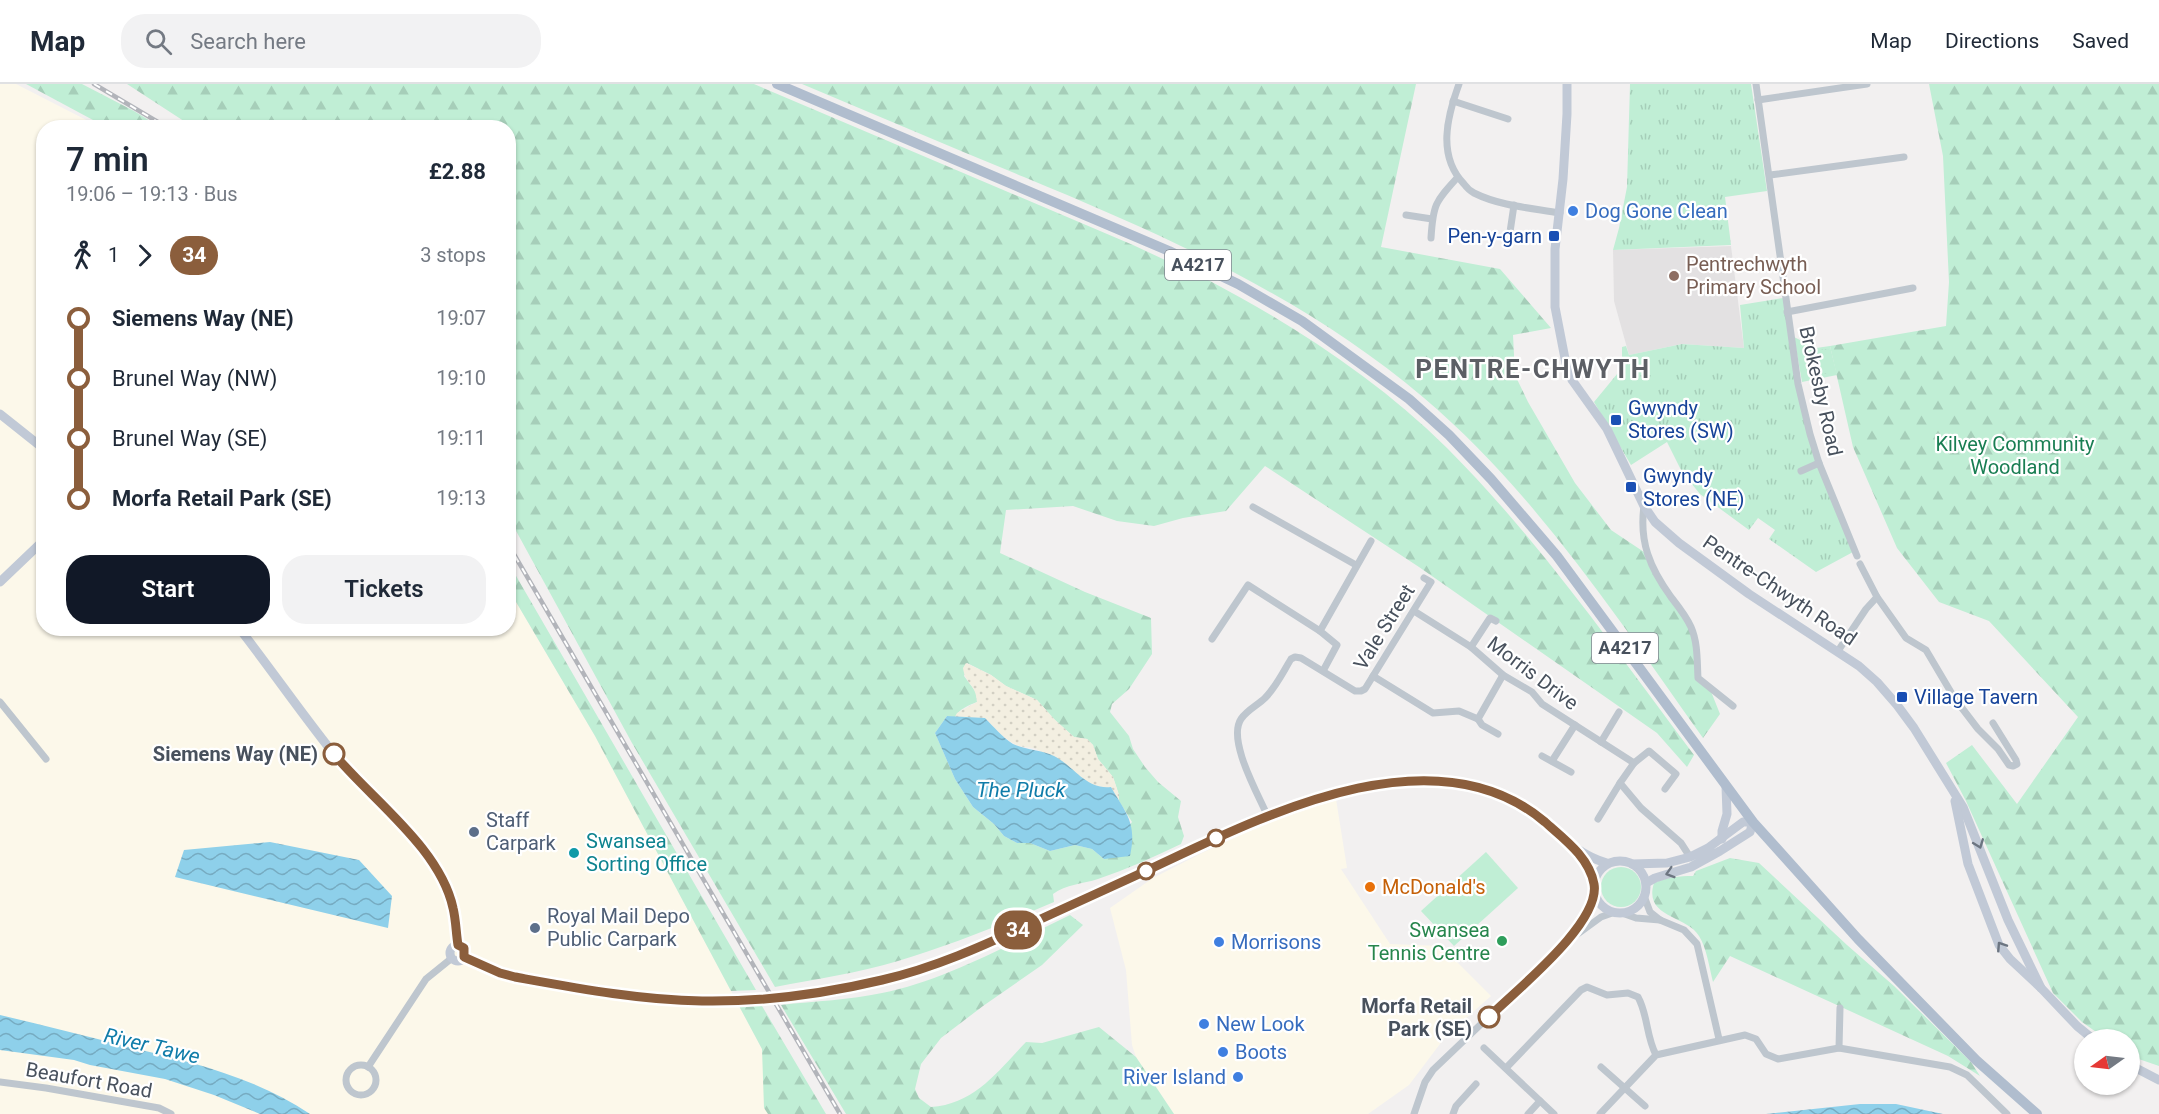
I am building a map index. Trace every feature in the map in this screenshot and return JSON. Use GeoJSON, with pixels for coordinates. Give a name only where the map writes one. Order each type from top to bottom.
{"type":"FeatureCollection","features":[{"type":"Feature","properties":{"kind":"main road","name":"A4217"},"geometry":{"type":"LineString","coordinates":[[777,84],[1179,256],[1238,284],[1293,316],[1409,399],[1449,435],[1491,479],[1557,556],[1753,822],[1858,939],[1976,1060],[2037,1114]]}},
{"type":"Feature","properties":{"kind":"street"},"geometry":{"type":"LineString","coordinates":[[1459,84],[1447,130],[1447,152],[1457,178],[1471,192],[1500,203],[1560,213]]}},
{"type":"Feature","properties":{"kind":"street","name":"Pentre-Chwyth Road"},"geometry":{"type":"LineString","coordinates":[[1567,84],[1567,125],[1555,249],[1555,306],[1570,376],[1597,413],[1619,450],[1644,506],[1655,522],[1679,543],[1779,614],[1838,651],[1878,682],[1897,705],[1914,728],[1970,821],[2008,920],[2042,988]]}},
{"type":"Feature","properties":{"kind":"street","name":"Brokesby Road"},"geometry":{"type":"LineString","coordinates":[[1756,84],[1798,384],[1819,463],[1857,556]]}},
{"type":"Feature","properties":{"kind":"street"},"geometry":{"type":"LineString","coordinates":[[1758,100],[1868,84]]}},
{"type":"Feature","properties":{"kind":"street"},"geometry":{"type":"LineString","coordinates":[[1453,101],[1508,119]]}},
{"type":"Feature","properties":{"kind":"street"},"geometry":{"type":"LineString","coordinates":[[1770,175],[1904,157]]}},
{"type":"Feature","properties":{"kind":"street"},"geometry":{"type":"LineString","coordinates":[[1431,238],[1436,201],[1457,178]]}},
{"type":"Feature","properties":{"kind":"street"},"geometry":{"type":"LineString","coordinates":[[1510,232],[1515,205]]}},
{"type":"Feature","properties":{"kind":"street"},"geometry":{"type":"LineString","coordinates":[[1406,215],[1432,219]]}},
{"type":"Feature","properties":{"kind":"street"},"geometry":{"type":"LineString","coordinates":[[1787,312],[1913,288]]}},
{"type":"Feature","properties":{"kind":"street"},"geometry":{"type":"LineString","coordinates":[[0,414],[36,443]]}},
{"type":"Feature","properties":{"kind":"street"},"geometry":{"type":"LineString","coordinates":[[1801,471],[1819,463]]}},
{"type":"Feature","properties":{"kind":"street"},"geometry":{"type":"LineString","coordinates":[[1644,506],[1642,521],[1644,546],[1655,575],[1690,625],[1695,639],[1698,678],[1733,706]]}},
{"type":"Feature","properties":{"kind":"street"},"geometry":{"type":"LineString","coordinates":[[1253,507],[1356,565]]}},
{"type":"Feature","properties":{"kind":"street"},"geometry":{"type":"LineString","coordinates":[[1320,632],[1371,541]]}},
{"type":"Feature","properties":{"kind":"street"},"geometry":{"type":"LineString","coordinates":[[0,582],[36,548]]}},
{"type":"Feature","properties":{"kind":"street"},"geometry":{"type":"LineString","coordinates":[[1860,564],[1877,597],[1906,638],[1926,650],[1955,699],[1978,729],[1998,749],[2009,765],[2017,764],[1993,723]]}},
{"type":"Feature","properties":{"kind":"street","name":"Vale Street"},"geometry":{"type":"LineString","coordinates":[[1268,815],[1247,771],[1239,747],[1238,725],[1241,719],[1267,696],[1295,657],[1301,658],[1355,691],[1365,689],[1431,582],[1424,578]]}},
{"type":"Feature","properties":{"kind":"street"},"geometry":{"type":"LineString","coordinates":[[1212,639],[1248,585],[1337,645],[1323,671]]}},
{"type":"Feature","properties":{"kind":"street"},"geometry":{"type":"LineString","coordinates":[[1838,651],[1866,609],[1877,597]]}},
{"type":"Feature","properties":{"kind":"street","name":"Morris Drive"},"geometry":{"type":"LineString","coordinates":[[1414,611],[1471,647],[1503,675],[1532,692],[1542,704],[1634,763]]}},
{"type":"Feature","properties":{"kind":"street","name":"Morris Drive"},"geometry":{"type":"LineString","coordinates":[[1471,647],[1490,618],[1496,621]]}},
{"type":"Feature","properties":{"kind":"street"},"geometry":{"type":"LineString","coordinates":[[245,636],[343,765],[387,810],[426,855],[448,892],[453,908],[458,945]]}},
{"type":"Feature","properties":{"kind":"street"},"geometry":{"type":"LineString","coordinates":[[1478,719],[1503,675]]}},
{"type":"Feature","properties":{"kind":"street"},"geometry":{"type":"LineString","coordinates":[[1373,676],[1433,713],[1460,711],[1478,719],[1482,725],[1498,734]]}},
{"type":"Feature","properties":{"kind":"street"},"geometry":{"type":"LineString","coordinates":[[0,702],[46,759]]}},
{"type":"Feature","properties":{"kind":"street"},"geometry":{"type":"LineString","coordinates":[[1601,742],[1619,712]]}},
{"type":"Feature","properties":{"kind":"street","name":"Morris Drive"},"geometry":{"type":"LineString","coordinates":[[1552,761],[1575,724]]}},
{"type":"Feature","properties":{"kind":"street"},"geometry":{"type":"LineString","coordinates":[[1598,819],[1634,763],[1648,751],[1676,774],[1665,789]]}},
{"type":"Feature","properties":{"kind":"street"},"geometry":{"type":"LineString","coordinates":[[1542,756],[1571,772]]}},
{"type":"Feature","properties":{"kind":"street"},"geometry":{"type":"LineString","coordinates":[[452,958],[457,960],[464,957],[515,977],[630,996],[698,1001],[764,999],[879,981],[924,969],[990,944],[1268,815],[1334,793],[1399,782],[1472,785],[1519,803],[1574,848],[1597,861],[1607,863],[1624,861],[1632,864],[1667,863],[1690,857],[1722,839],[1743,822],[1753,822],[1750,832],[1720,851],[1691,867],[1646,883]]}},
{"type":"Feature","properties":{"kind":"street"},"geometry":{"type":"LineString","coordinates":[[1620,783],[1641,808],[1681,843],[1690,857]]}},
{"type":"Feature","properties":{"kind":"street"},"geometry":{"type":"LineString","coordinates":[[1722,839],[1727,814],[1726,786]]}},
{"type":"Feature","properties":{"kind":"street","name":"Pentre-Chwyth Road"},"geometry":{"type":"LineString","coordinates":[[1953,792],[1968,864],[1999,945],[2010,959],[2042,988],[2081,1029]]}},
{"type":"Feature","properties":{"kind":"street"},"geometry":{"type":"LineString","coordinates":[[1574,848],[1585,864],[1594,884],[1595,895],[1602,906],[1636,918],[1660,920]]}},
{"type":"Feature","properties":{"kind":"street"},"geometry":{"type":"LineString","coordinates":[[1594,884],[1596,876],[1607,863]]}},
{"type":"Feature","properties":{"kind":"street"},"geometry":{"type":"LineString","coordinates":[[1414,1114],[1425,1082],[1433,1070],[1568,941],[1601,917],[1635,908],[1644,896],[1646,883],[1643,875],[1632,864]]}},
{"type":"Feature","properties":{"kind":"street"},"geometry":{"type":"LineString","coordinates":[[1568,941],[1585,918],[1595,895]]}},
{"type":"Feature","properties":{"kind":"street"},"geometry":{"type":"LineString","coordinates":[[1644,896],[1650,912],[1660,920],[1684,930],[1697,944],[1719,1039]]}},
{"type":"Feature","properties":{"kind":"street"},"geometry":{"type":"LineString","coordinates":[[458,945],[464,948],[464,957]]}},
{"type":"Feature","properties":{"kind":"street"},"geometry":{"type":"LineString","coordinates":[[452,958],[450,950],[458,945]]}},
{"type":"Feature","properties":{"kind":"street"},"geometry":{"type":"LineString","coordinates":[[368,1067],[426,979],[452,958]]}},
{"type":"Feature","properties":{"kind":"street"},"geometry":{"type":"LineString","coordinates":[[1506,1068],[1581,990],[1587,987],[1607,995],[1628,993],[1638,997],[1643,1006],[1650,1044],[1656,1055]]}},
{"type":"Feature","properties":{"kind":"street"},"geometry":{"type":"LineString","coordinates":[[1839,1048],[1840,1008]]}},
{"type":"Feature","properties":{"kind":"street"},"geometry":{"type":"LineString","coordinates":[[1600,1114],[1656,1055],[1745,1035],[1752,1036],[1760,1043],[1766,1054],[1778,1059],[1839,1048],[1950,1067],[1967,1075],[2007,1114]]}},
{"type":"Feature","properties":{"kind":"street"},"geometry":{"type":"LineString","coordinates":[[1484,1048],[1554,1114]]}},
{"type":"Feature","properties":{"kind":"street"},"geometry":{"type":"LineString","coordinates":[[357,1066],[368,1067],[375,1078],[374,1087],[365,1094],[354,1093],[347,1084],[348,1073],[357,1066]]}},
{"type":"Feature","properties":{"kind":"street"},"geometry":{"type":"LineString","coordinates":[[1602,1067],[1645,1106]]}},
{"type":"Feature","properties":{"kind":"street"},"geometry":{"type":"LineString","coordinates":[[2140,1070],[2159,1080]]}},
{"type":"Feature","properties":{"kind":"street","name":"Beaufort Road"},"geometry":{"type":"LineString","coordinates":[[0,1082],[159,1108],[171,1114]]}},
{"type":"Feature","properties":{"kind":"street"},"geometry":{"type":"LineString","coordinates":[[1453,1114],[1456,1106],[1476,1084]]}},
{"type":"Feature","properties":{"kind":"street"},"geometry":{"type":"LineString","coordinates":[[1528,1114],[1540,1101]]}},
{"type":"Feature","properties":{"kind":"shaded area"},"geometry":{"type":"Polygon","coordinates":[[[0,84],[16,84],[86,120],[36,120],[36,636],[516,636],[516,602],[595,736],[762,1049],[773,1114],[0,1114],[0,84]]]}},
{"type":"Feature","properties":{"kind":"shaded area","name":"Pentrechwyth Primary School"},"geometry":{"type":"Polygon","coordinates":[[[1731,246],[1744,348],[1682,344],[1629,355],[1614,301],[1613,250],[1731,246]]]}},
{"type":"Feature","properties":{"kind":"shaded area"},"geometry":{"type":"Polygon","coordinates":[[[1336,799],[1347,868],[1341,869],[1390,944],[1441,946],[1491,996],[1446,1036],[1409,1085],[1368,1114],[1174,1114],[1136,1057],[1132,1045],[1126,970],[1110,908],[1153,878],[1202,853],[1278,817],[1336,799]]]}},
{"type":"Feature","properties":{"kind":"green space"},"geometry":{"type":"Polygon","coordinates":[[[26,84],[82,84],[149,120],[93,120],[26,84]]]}},
{"type":"Feature","properties":{"kind":"green space"},"geometry":{"type":"Polygon","coordinates":[[[127,84],[754,84],[1133,245],[1242,298],[1304,336],[1364,377],[1420,423],[1447,448],[1514,520],[1576,597],[1694,755],[1687,767],[1657,733],[1419,567],[1265,466],[1226,511],[1183,518],[1154,526],[1117,521],[1073,506],[1006,510],[1000,553],[1085,592],[1151,618],[1152,654],[1129,689],[1112,704],[1110,712],[1129,736],[1133,749],[1145,767],[1158,782],[1181,801],[1178,817],[1184,836],[1181,844],[1109,875],[1063,888],[1053,894],[1054,902],[938,948],[898,961],[775,987],[632,743],[516,531],[516,120],[182,120],[127,84]],[[967,663],[964,676],[976,692],[977,702],[962,710],[955,717],[947,716],[935,733],[955,779],[973,807],[994,824],[1004,836],[1017,843],[1030,843],[1050,851],[1075,845],[1092,849],[1104,859],[1132,822],[1119,801],[1113,777],[1098,759],[1093,745],[1087,739],[1074,737],[1037,700],[1006,686],[991,675],[967,663]]]}},
{"type":"Feature","properties":{"kind":"green space"},"geometry":{"type":"Polygon","coordinates":[[[802,84],[1416,84],[1381,247],[1500,269],[1551,328],[1513,335],[1515,375],[1575,483],[1611,530],[1647,554],[1690,625],[1698,678],[1710,689],[1720,714],[1703,738],[1574,559],[1503,474],[1424,398],[1331,329],[1283,299],[1182,246],[1077,199],[802,84]]]}},
{"type":"Feature","properties":{"kind":"green space"},"geometry":{"type":"Polygon","coordinates":[[[1630,84],[1751,84],[1767,191],[1725,197],[1731,245],[1613,250],[1627,187],[1630,84]]]}},
{"type":"Feature","properties":{"kind":"green space","name":"Kilvey Community Woodland"},"geometry":{"type":"Polygon","coordinates":[[[1929,84],[2159,84],[2159,1066],[2140,1059],[2140,1029],[2092,1029],[2053,993],[1966,801],[1946,763],[1972,745],[2017,804],[2078,717],[1989,621],[1939,602],[1897,548],[1853,447],[1830,346],[1946,326],[1949,282],[1943,156],[1929,84]]]}},
{"type":"Feature","properties":{"kind":"green space"},"geometry":{"type":"Polygon","coordinates":[[[1783,298],[1818,466],[1853,552],[1816,572],[1769,539],[1775,530],[1758,518],[1749,530],[1700,494],[1682,472],[1667,442],[1631,465],[1594,402],[1622,368],[1622,347],[1626,346],[1629,355],[1682,344],[1744,348],[1740,305],[1783,298]]]}},
{"type":"Feature","properties":{"kind":"green space"},"geometry":{"type":"Polygon","coordinates":[[[1794,337],[1816,348],[1830,346],[1837,375],[1802,382],[1794,337]]]}},
{"type":"Feature","properties":{"kind":"green space"},"geometry":{"type":"Polygon","coordinates":[[[1802,347],[1813,350],[1828,349],[1834,372],[1810,377],[1802,347]]]}},
{"type":"Feature","properties":{"kind":"green space"},"geometry":{"type":"Polygon","coordinates":[[[516,576],[756,990],[731,991],[595,736],[516,602],[516,576]]]}},
{"type":"Feature","properties":{"kind":"green space"},"geometry":{"type":"Polygon","coordinates":[[[1486,852],[1518,888],[1454,946],[1421,911],[1486,852]]]}},
{"type":"Feature","properties":{"kind":"green space"},"geometry":{"type":"Polygon","coordinates":[[[1730,858],[1759,863],[1894,986],[1971,1062],[1980,1076],[1948,1056],[1730,956],[1713,982],[1706,952],[1699,936],[1693,929],[1660,910],[1652,894],[1654,883],[1673,877],[1693,876],[1696,871],[1730,858]]]}},
{"type":"Feature","properties":{"kind":"green space"},"geometry":{"type":"Polygon","coordinates":[[[1621,867],[1629,868],[1635,873],[1640,879],[1640,895],[1635,901],[1629,906],[1621,907],[1613,906],[1607,901],[1602,895],[1601,887],[1602,879],[1607,873],[1613,868],[1621,867]]]}},
{"type":"Feature","properties":{"kind":"green space"},"geometry":{"type":"Polygon","coordinates":[[[1070,915],[1083,925],[1042,965],[941,1038],[921,1064],[915,1089],[919,1098],[931,1107],[947,1105],[960,1100],[973,1093],[995,1075],[1026,1042],[1042,1043],[1099,1027],[1136,1057],[1174,1114],[846,1114],[781,1005],[858,997],[906,987],[978,960],[1070,915]]]}},
{"type":"Feature","properties":{"kind":"green space"},"geometry":{"type":"Polygon","coordinates":[[[739,1006],[762,1006],[826,1114],[768,1114],[764,1108],[762,1049],[739,1006]]]}},
{"type":"Feature","properties":{"kind":"sand"},"geometry":{"type":"Polygon","coordinates":[[[966,663],[991,675],[1006,686],[1037,700],[1074,737],[1087,739],[1093,745],[1098,759],[1113,777],[1119,801],[1111,787],[1091,784],[1045,754],[1033,748],[1016,745],[985,718],[955,717],[957,713],[977,702],[975,691],[964,673],[963,668],[966,663]]]}},
{"type":"Feature","properties":{"kind":"water","name":"The Pluck"},"geometry":{"type":"Polygon","coordinates":[[[947,716],[985,718],[1013,744],[1054,756],[1094,785],[1111,787],[1126,812],[1131,827],[1130,856],[1104,859],[1092,849],[1075,845],[1050,851],[1030,843],[1017,843],[1004,836],[994,824],[973,807],[955,779],[935,733],[947,716]]]}},
{"type":"Feature","properties":{"kind":"water"},"geometry":{"type":"Polygon","coordinates":[[[270,842],[359,860],[392,896],[388,928],[175,877],[184,850],[270,842]]]}},
{"type":"Feature","properties":{"kind":"water"},"geometry":{"type":"Polygon","coordinates":[[[0,1015],[220,1072],[267,1090],[310,1114],[260,1114],[214,1095],[165,1079],[74,1060],[0,1050],[0,1015]]]}},
{"type":"Feature","properties":{"kind":"water"},"geometry":{"type":"Polygon","coordinates":[[[1860,1104],[1896,1104],[1943,1114],[1766,1114],[1860,1104]]]}},
{"type":"Feature","properties":{"kind":"railway"},"geometry":{"type":"LineString","coordinates":[[94,84],[155,120]]}},
{"type":"Feature","properties":{"kind":"railway"},"geometry":{"type":"LineString","coordinates":[[516,558],[840,1114]]}},
{"type":"Feature","properties":{"kind":"bus line","name":"34"},"geometry":{"type":"LineString","coordinates":[[334,754],[426,855],[448,892],[453,908],[458,945],[464,948],[464,957],[515,977],[630,996],[698,1001],[764,999],[808,993],[879,981],[924,969],[990,944],[1246,824],[1315,798],[1399,782],[1472,785],[1519,803],[1574,848],[1590,874],[1595,895],[1585,918],[1568,941],[1489,1017]]}},
{"type":"Feature","properties":{"kind":"place","name":"Dog Gone Clean"},"geometry":{"type":"Point","coordinates":[1573,211]}},
{"type":"Feature","properties":{"kind":"place","name":"Pen-y-garn"},"geometry":{"type":"Point","coordinates":[1554,236]}},
{"type":"Feature","properties":{"kind":"place","name":"Pentrechwyth Primary School"},"geometry":{"type":"Point","coordinates":[1674,276]}},
{"type":"Feature","properties":{"kind":"place","name":"Gwyndy Stores (SW)"},"geometry":{"type":"Point","coordinates":[1616,420]}},
{"type":"Feature","properties":{"kind":"place","name":"Gwyndy Stores (NE)"},"geometry":{"type":"Point","coordinates":[1631,487]}},
{"type":"Feature","properties":{"kind":"place","name":"Village Tavern"},"geometry":{"type":"Point","coordinates":[1902,697]}},
{"type":"Feature","properties":{"kind":"place","name":"Siemens Way (NE)"},"geometry":{"type":"Point","coordinates":[334,754]}},
{"type":"Feature","properties":{"kind":"place","name":"Staff Carpark"},"geometry":{"type":"Point","coordinates":[474,832]}},
{"type":"Feature","properties":{"kind":"place","name":"Swansea Sorting Office"},"geometry":{"type":"Point","coordinates":[574,853]}},
{"type":"Feature","properties":{"kind":"place","name":"McDonald's"},"geometry":{"type":"Point","coordinates":[1370,887]}},
{"type":"Feature","properties":{"kind":"place","name":"Royal Mail Depo Public Carpark"},"geometry":{"type":"Point","coordinates":[535,928]}},
{"type":"Feature","properties":{"kind":"place","name":"Swansea Tennis Centre"},"geometry":{"type":"Point","coordinates":[1502,941]}},
{"type":"Feature","properties":{"kind":"place","name":"Morrisons"},"geometry":{"type":"Point","coordinates":[1219,942]}},
{"type":"Feature","properties":{"kind":"place","name":"Morfa Retail Park (SE)"},"geometry":{"type":"Point","coordinates":[1489,1017]}},
{"type":"Feature","properties":{"kind":"place","name":"New Look"},"geometry":{"type":"Point","coordinates":[1204,1024]}},
{"type":"Feature","properties":{"kind":"place","name":"Boots"},"geometry":{"type":"Point","coordinates":[1223,1052]}},
{"type":"Feature","properties":{"kind":"place","name":"River Island"},"geometry":{"type":"Point","coordinates":[1238,1077]}},
{"type":"Feature","properties":{"kind":"district","name":"PENTRE-CHWYTH"},"geometry":{"type":"Point","coordinates":[1533,369]}},
{"type":"Feature","properties":{"kind":"water label","name":"River Tawe"},"geometry":{"type":"Point","coordinates":[152,1046]}}]}
